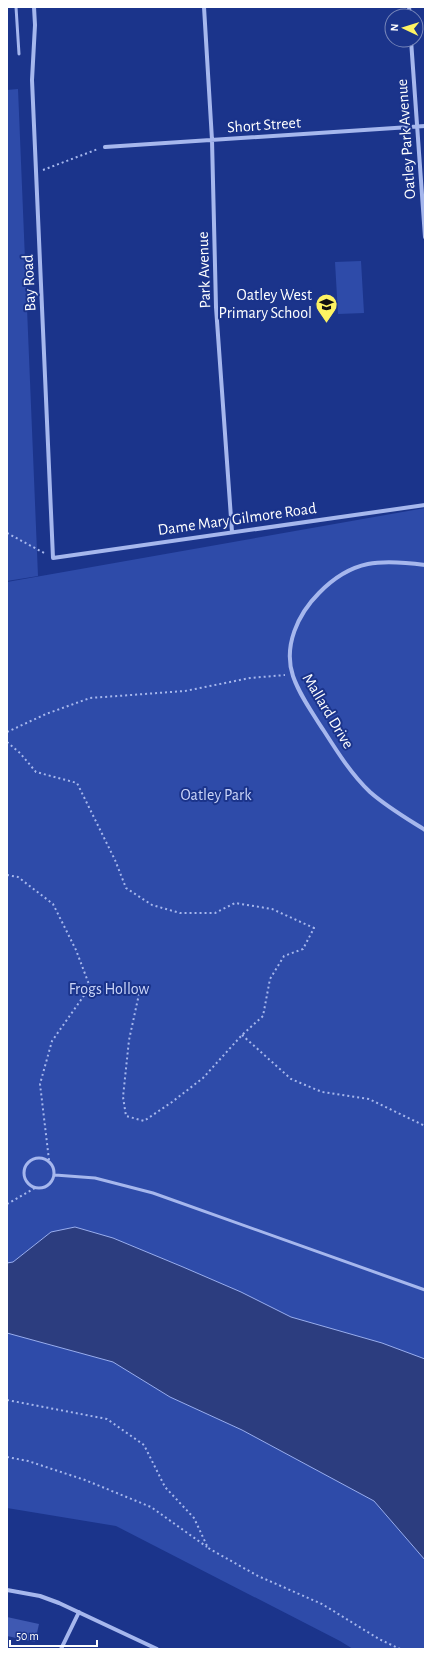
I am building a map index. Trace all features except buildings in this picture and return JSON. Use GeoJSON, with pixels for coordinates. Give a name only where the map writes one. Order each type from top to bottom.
{"type":"FeatureCollection","features":[{"type":"Feature","properties":{"kind":"street","name":"Bay Road"},"geometry":{"type":"LineString","coordinates":[[34,7],[35,25],[32,80],[52,558]]}},
{"type":"Feature","properties":{"kind":"street","name":"Park Avenue"},"geometry":{"type":"LineString","coordinates":[[204,7],[212,140],[216,307],[232,532]]}},
{"type":"Feature","properties":{"kind":"street","name":"Oatley Park Avenue"},"geometry":{"type":"LineString","coordinates":[[412,48],[425,237]]}},
{"type":"Feature","properties":{"kind":"street","name":"Short Street"},"geometry":{"type":"LineString","coordinates":[[105,147],[425,126]]}},
{"type":"Feature","properties":{"kind":"street","name":"Dame Mary Gilmore Road"},"geometry":{"type":"LineString","coordinates":[[52,558],[425,505]]}},
{"type":"Feature","properties":{"kind":"street","name":"Mallard Drive"},"geometry":{"type":"LineString","coordinates":[[425,565],[397,561],[372,563],[356,567],[334,580],[312,600],[302,613],[292,640],[290,656],[293,675],[304,700],[340,756],[358,778],[387,806],[425,830]]}},
{"type":"Feature","properties":{"kind":"street"},"geometry":{"type":"LineString","coordinates":[[7,1590],[40,1596],[59,1603],[157,1649]]}},
{"type":"Feature","properties":{"kind":"street"},"geometry":{"type":"LineString","coordinates":[[62,1649],[79,1612]]}},
{"type":"Feature","properties":{"kind":"lane"},"geometry":{"type":"LineString","coordinates":[[16,7],[19,54]]}},
{"type":"Feature","properties":{"kind":"lane"},"geometry":{"type":"LineString","coordinates":[[39,1157],[49,1160],[54,1167],[54,1179],[48,1186],[40,1188],[31,1186],[25,1178],[24,1173],[27,1164],[30,1160],[39,1157]]}},
{"type":"Feature","properties":{"kind":"lane"},"geometry":{"type":"LineString","coordinates":[[55,1175],[95,1178],[153,1193],[425,1290]]}},
{"type":"Feature","properties":{"kind":"path"},"geometry":{"type":"LineString","coordinates":[[36,173],[105,147]]}},
{"type":"Feature","properties":{"kind":"path"},"geometry":{"type":"LineString","coordinates":[[7,533],[52,558]]}},
{"type":"Feature","properties":{"kind":"path"},"geometry":{"type":"LineString","coordinates":[[7,732],[46,714],[90,698],[185,691],[250,678],[293,675]]}},
{"type":"Feature","properties":{"kind":"path"},"geometry":{"type":"LineString","coordinates":[[7,742],[20,753],[36,772],[77,784],[115,860],[126,888],[152,904],[180,913],[215,912],[235,903],[272,909],[314,928],[304,949],[284,956],[270,979],[263,1016],[242,1035],[203,1078],[144,1121],[126,1116],[123,1097],[128,1040],[140,994],[90,987]]}},
{"type":"Feature","properties":{"kind":"path"},"geometry":{"type":"LineString","coordinates":[[7,875],[18,877],[53,904],[76,950],[90,987]]}},
{"type":"Feature","properties":{"kind":"path"},"geometry":{"type":"LineString","coordinates":[[49,1160],[40,1084],[52,1041],[90,987]]}},
{"type":"Feature","properties":{"kind":"path"},"geometry":{"type":"LineString","coordinates":[[242,1035],[291,1079],[322,1092],[370,1098],[425,1126]]}},
{"type":"Feature","properties":{"kind":"path"},"geometry":{"type":"LineString","coordinates":[[7,1204],[36,1188]]}},
{"type":"Feature","properties":{"kind":"path"},"geometry":{"type":"LineString","coordinates":[[7,1400],[107,1419],[144,1445],[165,1488],[194,1518],[208,1548]]}},
{"type":"Feature","properties":{"kind":"path"},"geometry":{"type":"LineString","coordinates":[[7,1457],[28,1461],[85,1480],[151,1507],[208,1548],[258,1576],[322,1604],[379,1639],[400,1649]]}},
{"type":"Feature","properties":{"kind":"green space"},"geometry":{"type":"Polygon","coordinates":[[[18,89],[38,576],[7,581],[7,90],[18,89]]]}},
{"type":"Feature","properties":{"kind":"green space"},"geometry":{"type":"Polygon","coordinates":[[[361,261],[364,313],[338,314],[335,262],[361,261]]]}},
{"type":"Feature","properties":{"kind":"green space","name":"Oatley Park"},"geometry":{"type":"Polygon","coordinates":[[[425,508],[425,1360],[382,1343],[291,1317],[183,1267],[113,1238],[75,1227],[51,1232],[13,1262],[7,1263],[7,582],[425,508]]]}},
{"type":"Feature","properties":{"kind":"green space"},"geometry":{"type":"Polygon","coordinates":[[[7,1333],[113,1362],[170,1397],[242,1430],[374,1501],[425,1560],[425,1649],[353,1649],[116,1526],[7,1508],[7,1333]]]}},
{"type":"Feature","properties":{"kind":"shaded area"},"geometry":{"type":"Polygon","coordinates":[[[75,1227],[113,1238],[183,1267],[241,1292],[291,1317],[382,1343],[425,1359],[425,1560],[374,1501],[242,1430],[170,1397],[113,1362],[7,1333],[7,1263],[13,1262],[51,1232],[75,1227]]]}},
{"type":"Feature","properties":{"kind":"place","name":"Oatley West Primary School"},"geometry":{"type":"Point","coordinates":[327,324]}},
{"type":"Feature","properties":{"kind":"park label","name":"Frogs Hollow"},"geometry":{"type":"Point","coordinates":[109,989]}}]}
